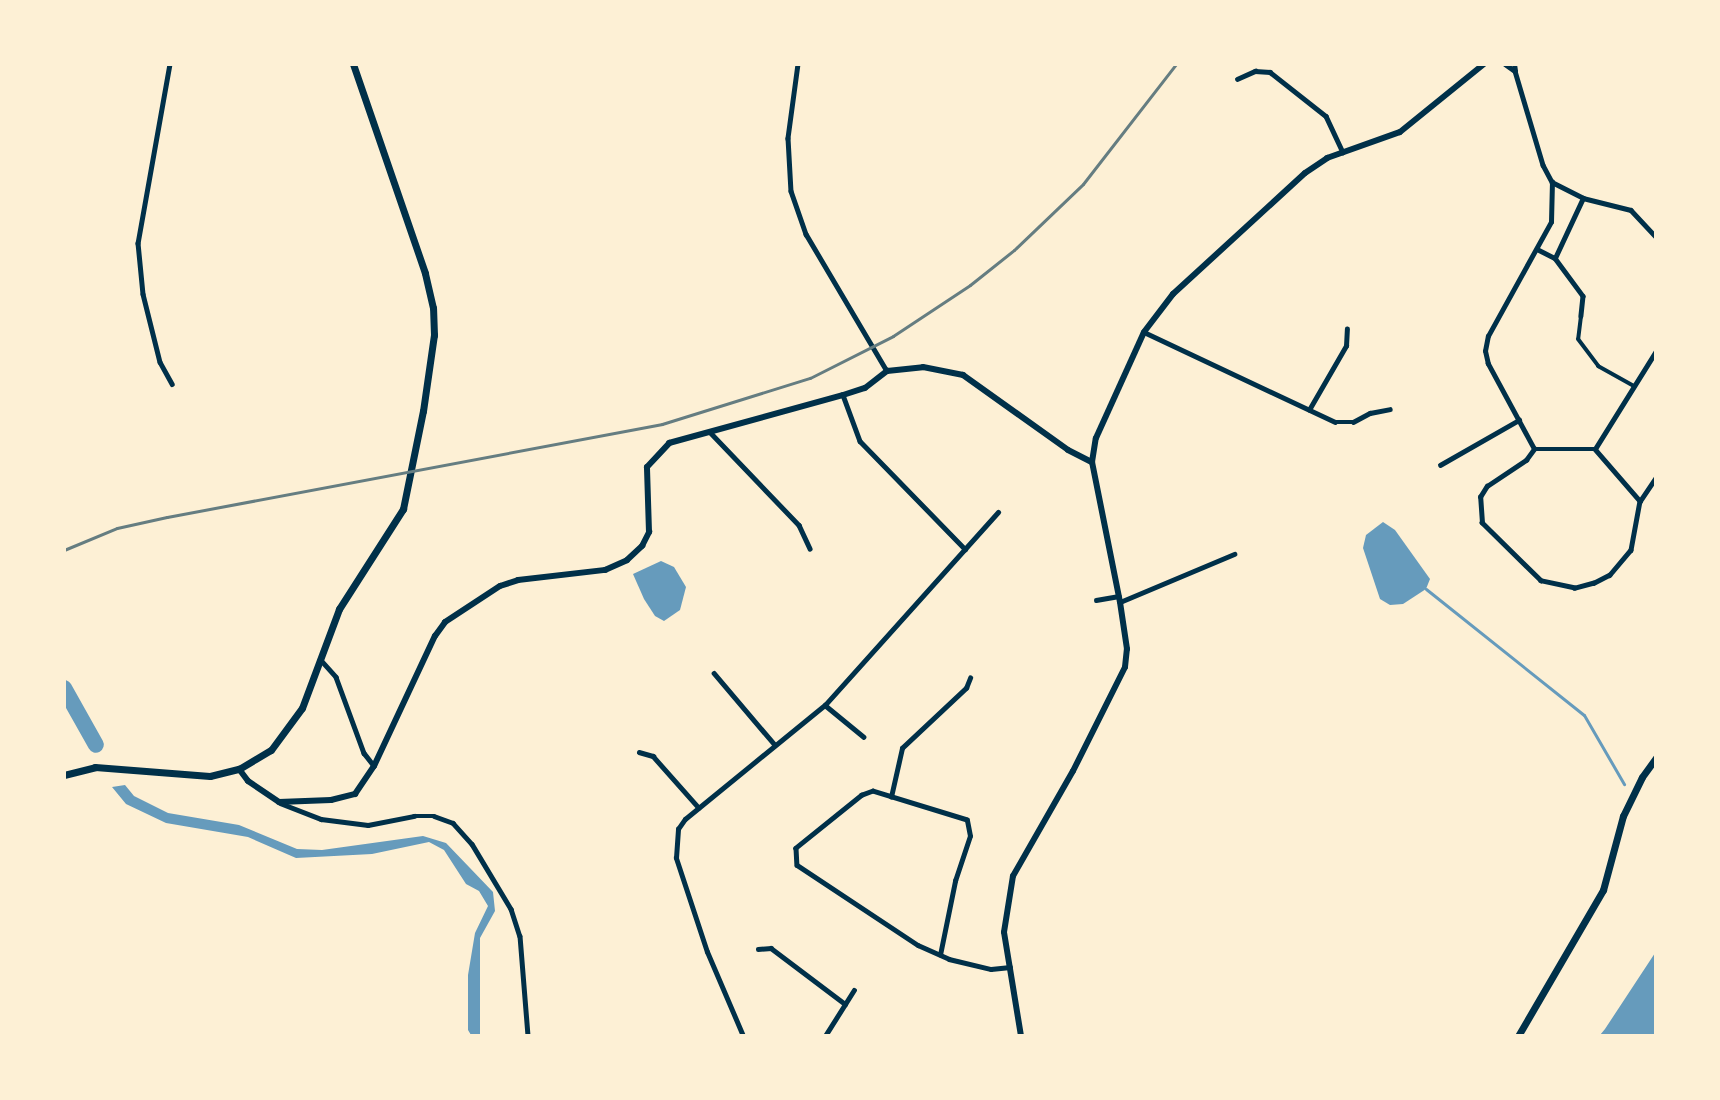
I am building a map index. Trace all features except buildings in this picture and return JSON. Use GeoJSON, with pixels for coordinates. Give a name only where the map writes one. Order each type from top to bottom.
{"type":"FeatureCollection","features":[{"type":"Feature","properties":{"kind":"main road"},"geometry":{"type":"LineString","coordinates":[[64,775],[94,767],[198,777],[239,769],[262,757],[282,740],[302,708],[339,609],[403,509],[417,452],[434,335],[425,273],[353,64]]}},
{"type":"Feature","properties":{"kind":"main road"},"geometry":{"type":"LineString","coordinates":[[1518,1035],[1603,890],[1623,816],[1642,777],[1656,758]]}},
{"type":"Feature","properties":{"kind":"street"},"geometry":{"type":"LineString","coordinates":[[170,64],[138,243],[142,294],[159,362],[172,384]]}},
{"type":"Feature","properties":{"kind":"street"},"geometry":{"type":"LineString","coordinates":[[798,64],[788,138],[791,191],[806,234],[863,326],[887,371]]}},
{"type":"Feature","properties":{"kind":"street"},"geometry":{"type":"LineString","coordinates":[[1021,1035],[1010,967],[1005,912],[1013,876],[1083,753],[1125,667],[1127,649],[1120,599],[1092,462],[1096,438],[1144,332],[1173,294],[1305,172],[1343,152],[1400,132],[1484,64]]}},
{"type":"Feature","properties":{"kind":"street"},"geometry":{"type":"LineString","coordinates":[[1505,64],[1515,71]]}},
{"type":"Feature","properties":{"kind":"street"},"geometry":{"type":"LineString","coordinates":[[1515,64],[1515,71],[1543,165],[1552,182],[1551,222],[1488,336],[1485,351],[1488,364],[1534,449]]}},
{"type":"Feature","properties":{"kind":"street"},"geometry":{"type":"LineString","coordinates":[[1237,80],[1255,71],[1270,72],[1326,116],[1343,152]]}},
{"type":"Feature","properties":{"kind":"street"},"geometry":{"type":"LineString","coordinates":[[1552,182],[1583,198],[1631,210],[1656,237]]}},
{"type":"Feature","properties":{"kind":"street"},"geometry":{"type":"LineString","coordinates":[[1555,258],[1583,198]]}},
{"type":"Feature","properties":{"kind":"street"},"geometry":{"type":"LineString","coordinates":[[1537,249],[1555,258],[1583,296],[1578,339],[1598,366],[1634,386]]}},
{"type":"Feature","properties":{"kind":"street"},"geometry":{"type":"LineString","coordinates":[[1309,410],[1346,346],[1347,329]]}},
{"type":"Feature","properties":{"kind":"street"},"geometry":{"type":"LineString","coordinates":[[1144,332],[1335,422],[1353,422],[1370,413],[1390,410]]}},
{"type":"Feature","properties":{"kind":"street"},"geometry":{"type":"LineString","coordinates":[[1595,449],[1656,351]]}},
{"type":"Feature","properties":{"kind":"street"},"geometry":{"type":"LineString","coordinates":[[279,802],[342,799],[363,786],[435,636],[445,622],[469,603],[518,580],[585,575],[627,560],[642,546],[649,532],[645,486],[647,467],[655,455],[669,443],[865,388],[887,371],[923,367],[963,375],[1068,450],[1092,462]]}},
{"type":"Feature","properties":{"kind":"street"},"geometry":{"type":"LineString","coordinates":[[843,395],[860,441],[965,549]]}},
{"type":"Feature","properties":{"kind":"street"},"geometry":{"type":"LineString","coordinates":[[1440,465],[1519,420]]}},
{"type":"Feature","properties":{"kind":"street"},"geometry":{"type":"LineString","coordinates":[[710,432],[800,525],[810,549]]}},
{"type":"Feature","properties":{"kind":"street"},"geometry":{"type":"LineString","coordinates":[[1534,449],[1595,449],[1640,501]]}},
{"type":"Feature","properties":{"kind":"street"},"geometry":{"type":"LineString","coordinates":[[1534,449],[1526,460],[1487,486],[1479,509],[1482,523],[1540,580],[1575,588],[1610,575],[1631,550],[1640,501],[1656,477]]}},
{"type":"Feature","properties":{"kind":"street"},"geometry":{"type":"LineString","coordinates":[[743,1035],[707,952],[676,858],[678,830],[699,808],[825,705],[998,512]]}},
{"type":"Feature","properties":{"kind":"street"},"geometry":{"type":"LineString","coordinates":[[1096,600],[1120,599],[1234,554]]}},
{"type":"Feature","properties":{"kind":"street"},"geometry":{"type":"LineString","coordinates":[[320,659],[336,677],[364,753],[374,766]]}},
{"type":"Feature","properties":{"kind":"street"},"geometry":{"type":"LineString","coordinates":[[714,673],[775,745]]}},
{"type":"Feature","properties":{"kind":"street"},"geometry":{"type":"LineString","coordinates":[[891,797],[902,748],[966,688],[970,678]]}},
{"type":"Feature","properties":{"kind":"street"},"geometry":{"type":"LineString","coordinates":[[825,705],[864,737]]}},
{"type":"Feature","properties":{"kind":"street"},"geometry":{"type":"LineString","coordinates":[[639,752],[652,756],[699,808]]}},
{"type":"Feature","properties":{"kind":"street"},"geometry":{"type":"LineString","coordinates":[[239,769],[248,781],[279,802],[321,819],[368,825],[424,816],[453,823],[472,844],[511,909],[520,936],[528,1035]]}},
{"type":"Feature","properties":{"kind":"street"},"geometry":{"type":"LineString","coordinates":[[940,955],[955,881],[970,836],[967,820],[873,792],[861,795],[796,848],[797,865],[918,945],[940,955],[991,969],[1010,967]]}},
{"type":"Feature","properties":{"kind":"street"},"geometry":{"type":"LineString","coordinates":[[758,949],[771,948],[845,1004]]}},
{"type":"Feature","properties":{"kind":"street"},"geometry":{"type":"LineString","coordinates":[[825,1035],[854,990]]}},
{"type":"Feature","properties":{"kind":"water"},"geometry":{"type":"Polygon","coordinates":[[[1383,522],[1395,530],[1430,579],[1426,589],[1403,604],[1390,605],[1380,599],[1363,548],[1366,535],[1383,522]]]}},
{"type":"Feature","properties":{"kind":"water"},"geometry":{"type":"Polygon","coordinates":[[[661,561],[674,567],[686,587],[680,610],[664,621],[655,616],[644,599],[633,574],[661,561]]]}},
{"type":"Feature","properties":{"kind":"water"},"geometry":{"type":"Polygon","coordinates":[[[125,785],[134,796],[168,813],[239,825],[297,849],[322,850],[423,836],[446,843],[493,892],[495,911],[480,938],[480,1035],[471,1035],[468,1030],[468,975],[475,933],[488,906],[479,891],[466,884],[444,850],[429,842],[372,854],[296,858],[248,837],[166,823],[126,804],[112,787],[125,785]]]}},
{"type":"Feature","properties":{"kind":"water"},"geometry":{"type":"Polygon","coordinates":[[[1655,953],[1655,1035],[1600,1035],[1605,1029],[1655,953]]]}},
{"type":"Feature","properties":{"kind":"waterway"},"geometry":{"type":"LineString","coordinates":[[1426,589],[1584,715],[1624,784]]}},
{"type":"Feature","properties":{"kind":"waterway"},"geometry":{"type":"LineString","coordinates":[[64,688],[96,745]]}},
{"type":"Feature","properties":{"kind":"railway"},"geometry":{"type":"LineString","coordinates":[[64,550],[117,528],[167,517],[662,424],[810,378],[893,336],[970,285],[1014,250],[1083,184],[1176,64]]}}]}
